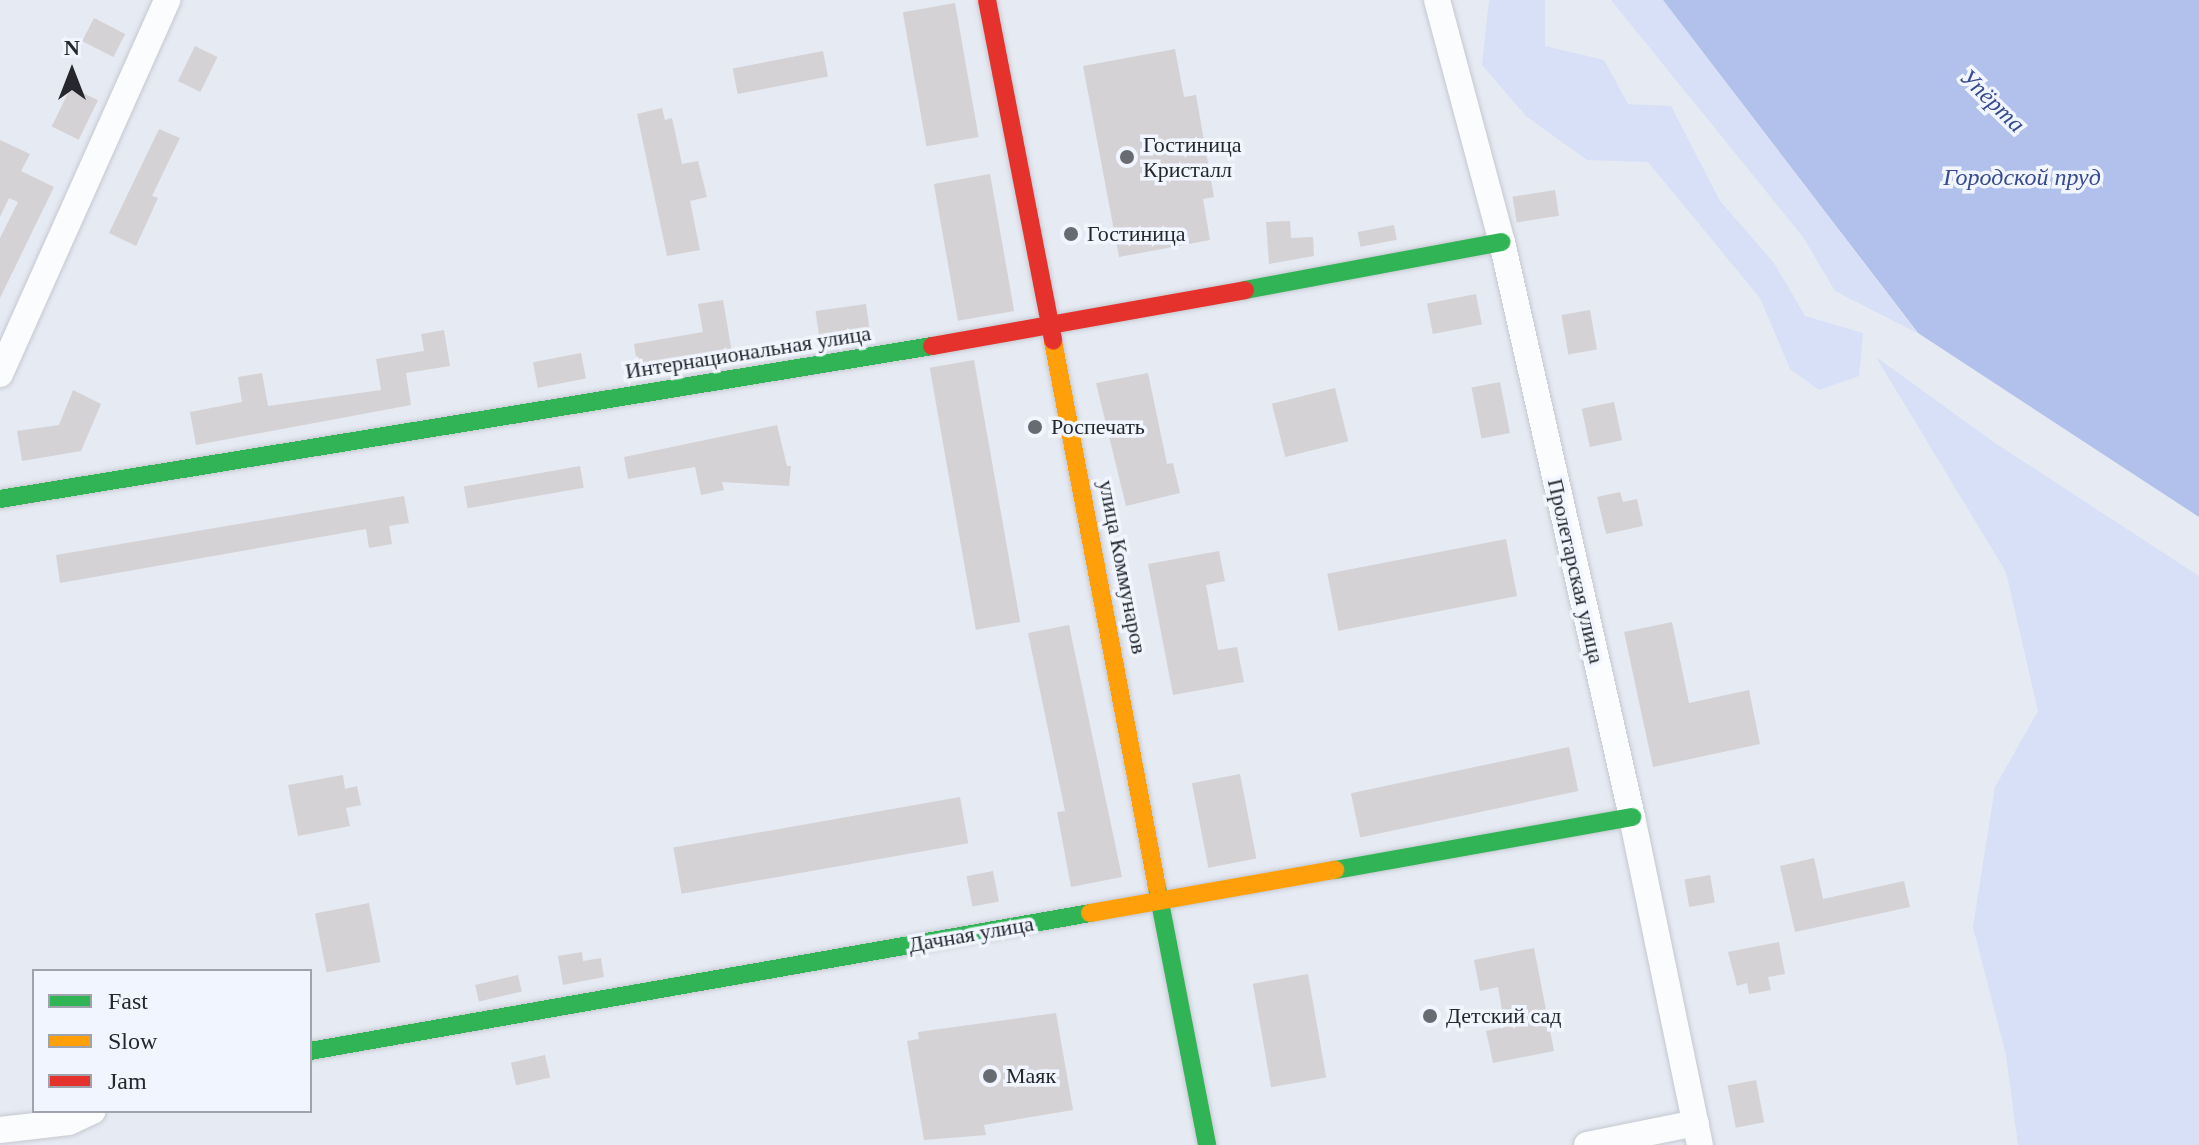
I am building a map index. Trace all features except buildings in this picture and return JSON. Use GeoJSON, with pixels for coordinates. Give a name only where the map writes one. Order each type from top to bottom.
{"type":"FeatureCollection","features":[{"type":"Feature","properties":{"kind":"street"},"geometry":{"type":"LineString","coordinates":[[0,374],[167,0]]}},
{"type":"Feature","properties":{"kind":"street","name":"улица Коммунаров"},"geometry":{"type":"LineString","coordinates":[[987,0],[1164,899],[1207,1145]]}},
{"type":"Feature","properties":{"kind":"street","name":"Пролетарская улица"},"geometry":{"type":"LineString","coordinates":[[1437,0],[1502,242],[1632,817],[1698,1134]]}},
{"type":"Feature","properties":{"kind":"street","name":"Интернациональная улица"},"geometry":{"type":"LineString","coordinates":[[0,499],[1051,326],[1502,242]]}},
{"type":"Feature","properties":{"kind":"street","name":"Дачная улица"},"geometry":{"type":"LineString","coordinates":[[312,1051],[1632,817]]}},
{"type":"Feature","properties":{"kind":"street"},"geometry":{"type":"LineString","coordinates":[[0,1130],[69,1122],[89,1113]]}},
{"type":"Feature","properties":{"kind":"street"},"geometry":{"type":"LineString","coordinates":[[1587,1145],[1698,1134]]}},
{"type":"Feature","properties":{"kind":"shaded area"},"geometry":{"type":"Polygon","coordinates":[[[1489,0],[1545,0],[1545,46],[1604,60],[1628,104],[1671,106],[1720,201],[1774,263],[1805,316],[1863,333],[1859,376],[1819,390],[1790,369],[1760,298],[1648,162],[1587,160],[1526,116],[1482,65],[1489,0]]]}},
{"type":"Feature","properties":{"kind":"shaded area"},"geometry":{"type":"Polygon","coordinates":[[[1611,0],[1663,0],[1917,333],[1835,291],[1803,237],[1611,0]]]}},
{"type":"Feature","properties":{"kind":"shaded area"},"geometry":{"type":"Polygon","coordinates":[[[1876,357],[1995,443],[2199,576],[2199,1145],[2018,1145],[2006,1055],[1973,927],[1995,787],[2038,711],[2006,572],[1876,357]]]}},
{"type":"Feature","properties":{"kind":"water","name":"Городской пруд"},"geometry":{"type":"Polygon","coordinates":[[[1663,0],[2199,0],[2199,517],[1918,333],[1663,0]]]}},
{"type":"Feature","properties":{"kind":"traffic: fast"},"geometry":{"type":"LineString","coordinates":[[1245,290],[1502,242]]}},
{"type":"Feature","properties":{"kind":"traffic: fast"},"geometry":{"type":"LineString","coordinates":[[0,499],[932,346]]}},
{"type":"Feature","properties":{"kind":"traffic: fast"},"geometry":{"type":"LineString","coordinates":[[1335,870],[1632,817]]}},
{"type":"Feature","properties":{"kind":"traffic: fast"},"geometry":{"type":"LineString","coordinates":[[1157,887],[1207,1145]]}},
{"type":"Feature","properties":{"kind":"traffic: fast"},"geometry":{"type":"LineString","coordinates":[[312,1051],[1090,913]]}},
{"type":"Feature","properties":{"kind":"traffic: slow"},"geometry":{"type":"LineString","coordinates":[[1053,341],[1157,887]]}},
{"type":"Feature","properties":{"kind":"traffic: slow"},"geometry":{"type":"LineString","coordinates":[[1090,913],[1335,870]]}},
{"type":"Feature","properties":{"kind":"traffic: jam"},"geometry":{"type":"LineString","coordinates":[[987,0],[1053,341]]}},
{"type":"Feature","properties":{"kind":"traffic: jam"},"geometry":{"type":"LineString","coordinates":[[932,346],[1245,290]]}},
{"type":"Feature","properties":{"kind":"place","name":"Гостиница Кристалл"},"geometry":{"type":"Point","coordinates":[1127,157]}},
{"type":"Feature","properties":{"kind":"place","name":"Гостиница"},"geometry":{"type":"Point","coordinates":[1071,234]}},
{"type":"Feature","properties":{"kind":"place","name":"Роспечать"},"geometry":{"type":"Point","coordinates":[1035,427]}},
{"type":"Feature","properties":{"kind":"place","name":"Детский сад"},"geometry":{"type":"Point","coordinates":[1430,1016]}},
{"type":"Feature","properties":{"kind":"place","name":"Маяк"},"geometry":{"type":"Point","coordinates":[990,1076]}},
{"type":"Feature","properties":{"kind":"water label","name":"Упёрта"},"geometry":{"type":"Point","coordinates":[1992,101]}}]}
